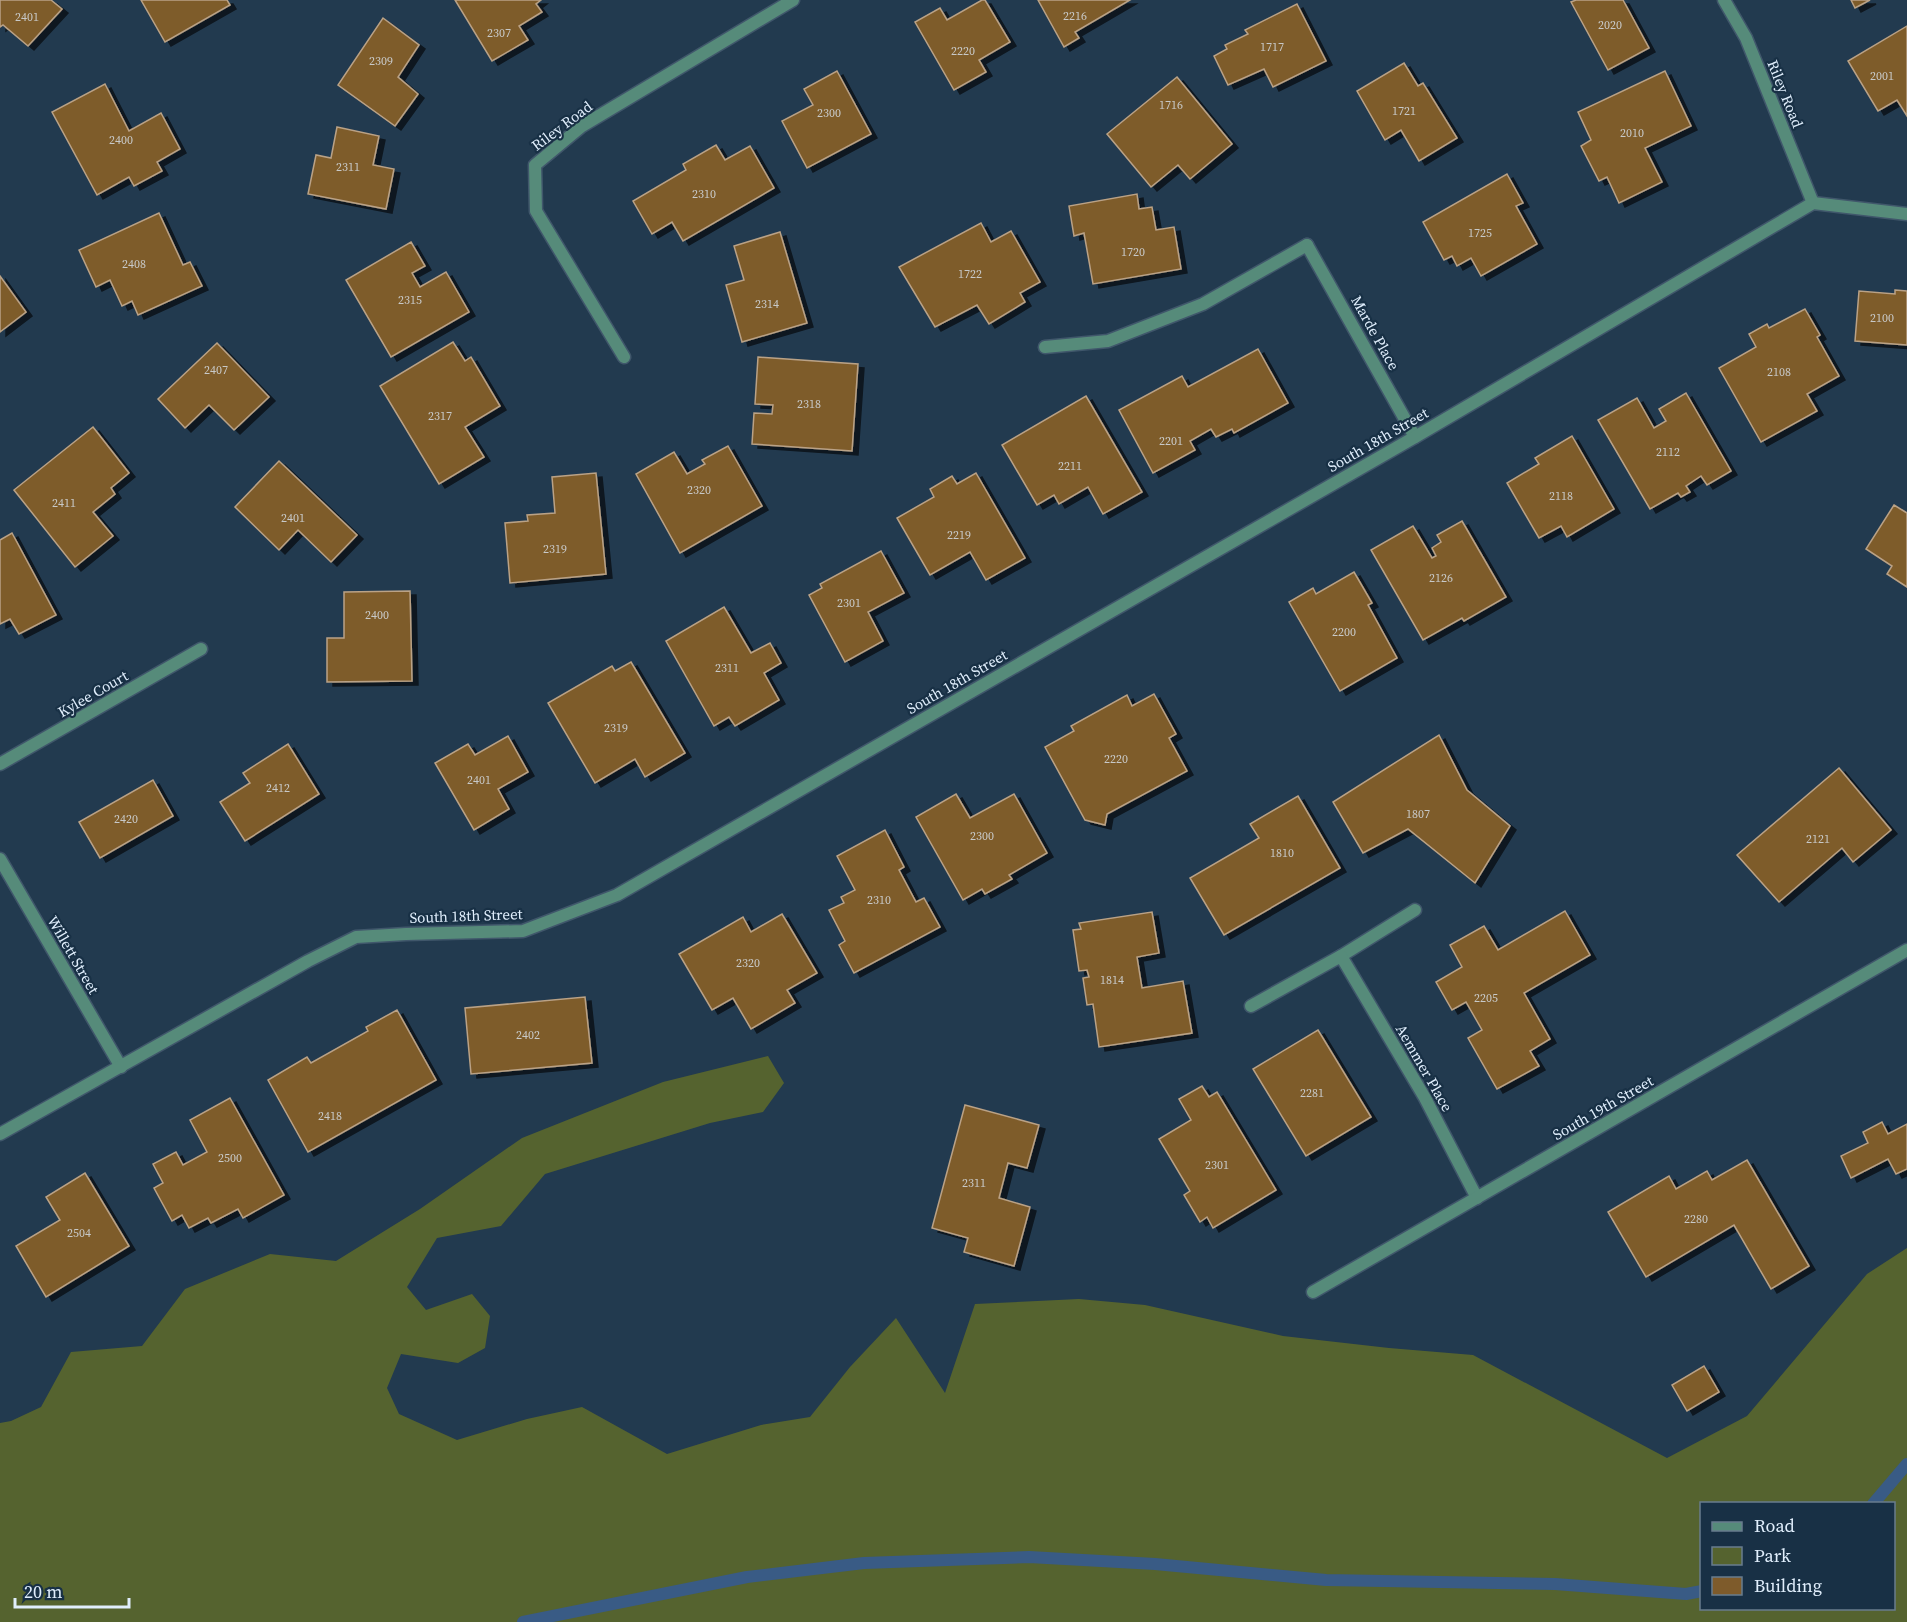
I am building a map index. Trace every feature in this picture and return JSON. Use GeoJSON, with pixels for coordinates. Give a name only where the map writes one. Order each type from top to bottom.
{"type":"FeatureCollection","features":[{"type":"Feature","properties":{"kind":"street","name":"Riley Road"},"geometry":{"type":"LineString","coordinates":[[624,357],[536,211],[535,165],[582,126],[793,0]]}},
{"type":"Feature","properties":{"kind":"street","name":"Riley Road"},"geometry":{"type":"LineString","coordinates":[[1724,0],[1746,38],[1813,203]]}},
{"type":"Feature","properties":{"kind":"street"},"geometry":{"type":"LineString","coordinates":[[1813,203],[1907,214]]}},
{"type":"Feature","properties":{"kind":"street","name":"South 18th Street"},"geometry":{"type":"LineString","coordinates":[[0,1134],[309,960],[356,937],[523,931],[617,895],[1415,437],[1813,203]]}},
{"type":"Feature","properties":{"kind":"street","name":"Marde Place"},"geometry":{"type":"LineString","coordinates":[[1045,347],[1108,341],[1203,304],[1308,245],[1415,437]]}},
{"type":"Feature","properties":{"kind":"street","name":"Kylee Court"},"geometry":{"type":"LineString","coordinates":[[0,765],[201,649]]}},
{"type":"Feature","properties":{"kind":"street","name":"Willett Street"},"geometry":{"type":"LineString","coordinates":[[0,859],[120,1067]]}},
{"type":"Feature","properties":{"kind":"street"},"geometry":{"type":"LineString","coordinates":[[1251,1006],[1341,956],[1415,910]]}},
{"type":"Feature","properties":{"kind":"street","name":"South 19th Street"},"geometry":{"type":"LineString","coordinates":[[1313,1292],[1907,950]]}},
{"type":"Feature","properties":{"kind":"street","name":"Aemmer Place"},"geometry":{"type":"LineString","coordinates":[[1341,956],[1425,1098],[1477,1198]]}},
{"type":"Feature","properties":{"kind":"green space"},"geometry":{"type":"Polygon","coordinates":[[[768,1056],[784,1083],[763,1112],[710,1123],[545,1174],[501,1226],[437,1238],[407,1287],[426,1310],[472,1294],[490,1316],[485,1348],[458,1363],[401,1354],[387,1388],[399,1414],[457,1440],[527,1419],[582,1407],[667,1454],[761,1425],[810,1417],[850,1367],[896,1318],[945,1393],[975,1304],[1079,1299],[1145,1305],[1283,1336],[1473,1355],[1667,1458],[1747,1416],[1867,1274],[1907,1248],[1907,1622],[0,1622],[0,1423],[11,1421],[41,1407],[71,1352],[142,1346],[185,1289],[270,1254],[336,1261],[420,1209],[522,1138],[663,1082],[768,1056]]]}},
{"type":"Feature","properties":{"kind":"building"},"geometry":{"type":"Polygon","coordinates":[[[0,0],[51,0],[62,9],[28,46],[3,25],[0,27],[0,0]]]}},
{"type":"Feature","properties":{"kind":"building"},"geometry":{"type":"Polygon","coordinates":[[[141,0],[227,0],[230,5],[165,42],[141,0]]]}},
{"type":"Feature","properties":{"kind":"building"},"geometry":{"type":"Polygon","coordinates":[[[455,0],[541,0],[536,4],[542,12],[519,26],[528,40],[492,61],[455,0]]]}},
{"type":"Feature","properties":{"kind":"building"},"geometry":{"type":"Polygon","coordinates":[[[985,0],[1010,42],[979,60],[986,72],[954,90],[915,22],[940,8],[947,20],[985,0]]]}},
{"type":"Feature","properties":{"kind":"building"},"geometry":{"type":"Polygon","coordinates":[[[1038,0],[1130,0],[1075,32],[1079,38],[1064,47],[1038,0]]]}},
{"type":"Feature","properties":{"kind":"building"},"geometry":{"type":"Polygon","coordinates":[[[1576,0],[1623,0],[1649,48],[1608,70],[1571,2],[1576,0]]]}},
{"type":"Feature","properties":{"kind":"building"},"geometry":{"type":"Polygon","coordinates":[[[1851,0],[1870,0],[1855,8],[1851,0]]]}},
{"type":"Feature","properties":{"kind":"building"},"geometry":{"type":"Polygon","coordinates":[[[1297,4],[1326,61],[1273,87],[1264,69],[1228,85],[1214,56],[1227,49],[1225,45],[1248,34],[1245,30],[1297,4]]]}},
{"type":"Feature","properties":{"kind":"building"},"geometry":{"type":"Polygon","coordinates":[[[383,18],[419,45],[398,77],[418,94],[395,126],[338,85],[383,18]]]}},
{"type":"Feature","properties":{"kind":"building"},"geometry":{"type":"Polygon","coordinates":[[[1907,26],[1907,116],[1897,100],[1878,111],[1848,61],[1907,26]]]}},
{"type":"Feature","properties":{"kind":"building"},"geometry":{"type":"Polygon","coordinates":[[[1404,63],[1418,86],[1423,83],[1457,138],[1419,161],[1401,130],[1385,140],[1357,91],[1404,63]]]}},
{"type":"Feature","properties":{"kind":"building"},"geometry":{"type":"Polygon","coordinates":[[[837,71],[871,134],[807,168],[782,121],[813,105],[804,89],[837,71]]]}},
{"type":"Feature","properties":{"kind":"building"},"geometry":{"type":"Polygon","coordinates":[[[1665,71],[1691,126],[1645,148],[1662,182],[1619,203],[1607,177],[1599,181],[1581,146],[1591,140],[1578,112],[1665,71]]]}},
{"type":"Feature","properties":{"kind":"building"},"geometry":{"type":"Polygon","coordinates":[[[1177,77],[1232,144],[1190,179],[1178,165],[1151,187],[1107,134],[1177,77]]]}},
{"type":"Feature","properties":{"kind":"building"},"geometry":{"type":"Polygon","coordinates":[[[105,84],[129,131],[161,113],[180,149],[157,162],[162,171],[134,186],[129,177],[97,195],[52,112],[105,84]]]}},
{"type":"Feature","properties":{"kind":"building"},"geometry":{"type":"Polygon","coordinates":[[[337,127],[379,136],[373,165],[394,169],[386,209],[308,194],[316,155],[331,158],[337,127]]]}},
{"type":"Feature","properties":{"kind":"building"},"geometry":{"type":"Polygon","coordinates":[[[716,145],[725,160],[750,146],[774,188],[683,241],[672,222],[652,234],[633,201],[686,170],[683,164],[716,145]]]}},
{"type":"Feature","properties":{"kind":"building"},"geometry":{"type":"Polygon","coordinates":[[[1507,174],[1523,203],[1516,206],[1537,244],[1481,276],[1471,258],[1457,266],[1452,256],[1444,260],[1423,222],[1507,174]]]}},
{"type":"Feature","properties":{"kind":"building"},"geometry":{"type":"Polygon","coordinates":[[[1137,194],[1139,209],[1152,207],[1156,230],[1174,227],[1181,269],[1093,284],[1084,233],[1074,236],[1069,206],[1137,194]]]}},
{"type":"Feature","properties":{"kind":"building"},"geometry":{"type":"Polygon","coordinates":[[[159,213],[183,265],[190,262],[202,286],[138,315],[132,301],[122,306],[110,280],[96,287],[79,250],[159,213]]]}},
{"type":"Feature","properties":{"kind":"building"},"geometry":{"type":"Polygon","coordinates":[[[981,223],[991,242],[1011,231],[1040,282],[1020,293],[1025,302],[989,324],[977,305],[935,327],[899,267],[981,223]]]}},
{"type":"Feature","properties":{"kind":"building"},"geometry":{"type":"Polygon","coordinates":[[[780,232],[807,323],[742,342],[726,285],[744,280],[734,246],[780,232]]]}},
{"type":"Feature","properties":{"kind":"building"},"geometry":{"type":"Polygon","coordinates":[[[411,242],[425,266],[412,273],[420,287],[446,272],[469,312],[391,357],[346,280],[411,242]]]}},
{"type":"Feature","properties":{"kind":"building"},"geometry":{"type":"Polygon","coordinates":[[[0,276],[26,312],[0,332],[0,276]]]}},
{"type":"Feature","properties":{"kind":"building"},"geometry":{"type":"Polygon","coordinates":[[[1895,290],[1907,291],[1907,345],[1855,341],[1859,291],[1895,294],[1895,290]]]}},
{"type":"Feature","properties":{"kind":"building"},"geometry":{"type":"Polygon","coordinates":[[[1805,309],[1820,335],[1817,337],[1839,376],[1807,394],[1817,411],[1761,442],[1719,368],[1756,347],[1749,334],[1767,324],[1769,328],[1805,309]]]}},
{"type":"Feature","properties":{"kind":"building"},"geometry":{"type":"Polygon","coordinates":[[[453,342],[465,361],[471,357],[500,406],[465,427],[484,457],[439,484],[380,386],[453,342]]]}},
{"type":"Feature","properties":{"kind":"building"},"geometry":{"type":"Polygon","coordinates":[[[217,343],[269,397],[234,430],[209,405],[185,428],[158,399],[217,343]]]}},
{"type":"Feature","properties":{"kind":"building"},"geometry":{"type":"Polygon","coordinates":[[[1258,349],[1288,403],[1234,433],[1232,429],[1216,437],[1211,429],[1190,441],[1195,450],[1153,473],[1119,410],[1182,376],[1188,387],[1258,349]]]}},
{"type":"Feature","properties":{"kind":"building"},"geometry":{"type":"Polygon","coordinates":[[[758,357],[858,364],[852,451],[752,444],[754,413],[772,414],[773,405],[755,404],[758,357]]]}},
{"type":"Feature","properties":{"kind":"building"},"geometry":{"type":"Polygon","coordinates":[[[1686,393],[1731,471],[1707,485],[1701,476],[1686,486],[1690,492],[1681,497],[1678,493],[1650,509],[1598,420],[1637,398],[1654,428],[1666,421],[1659,409],[1686,393]]]}},
{"type":"Feature","properties":{"kind":"building"},"geometry":{"type":"Polygon","coordinates":[[[1086,396],[1142,492],[1103,514],[1088,487],[1059,504],[1054,495],[1037,505],[1002,445],[1086,396]]]}},
{"type":"Feature","properties":{"kind":"building"},"geometry":{"type":"Polygon","coordinates":[[[93,427],[129,473],[111,488],[115,494],[93,512],[113,536],[75,567],[14,490],[93,427]]]}},
{"type":"Feature","properties":{"kind":"building"},"geometry":{"type":"Polygon","coordinates":[[[1572,436],[1614,509],[1567,537],[1561,526],[1539,538],[1507,483],[1539,464],[1535,458],[1572,436]]]}},
{"type":"Feature","properties":{"kind":"building"},"geometry":{"type":"Polygon","coordinates":[[[728,446],[762,506],[680,553],[636,474],[674,452],[687,474],[705,464],[702,460],[728,446]]]}},
{"type":"Feature","properties":{"kind":"building"},"geometry":{"type":"Polygon","coordinates":[[[279,461],[357,535],[331,562],[298,530],[279,550],[235,507],[279,461]]]}},
{"type":"Feature","properties":{"kind":"building"},"geometry":{"type":"Polygon","coordinates":[[[596,473],[606,574],[510,583],[505,523],[528,521],[527,515],[555,513],[552,477],[596,473]]]}},
{"type":"Feature","properties":{"kind":"building"},"geometry":{"type":"Polygon","coordinates":[[[976,473],[1025,558],[986,580],[970,552],[930,575],[897,518],[934,497],[930,489],[952,476],[957,484],[976,473]]]}},
{"type":"Feature","properties":{"kind":"building"},"geometry":{"type":"Polygon","coordinates":[[[1894,505],[1907,513],[1907,587],[1887,574],[1892,566],[1866,549],[1894,505]]]}},
{"type":"Feature","properties":{"kind":"building"},"geometry":{"type":"Polygon","coordinates":[[[1462,521],[1506,597],[1464,621],[1462,618],[1423,640],[1371,550],[1413,526],[1432,558],[1436,556],[1432,548],[1441,542],[1437,535],[1462,521]]]}},
{"type":"Feature","properties":{"kind":"building"},"geometry":{"type":"Polygon","coordinates":[[[12,533],[56,615],[19,634],[10,619],[0,624],[0,540],[12,533]]]}},
{"type":"Feature","properties":{"kind":"building"},"geometry":{"type":"Polygon","coordinates":[[[881,551],[904,593],[868,612],[883,641],[845,662],[809,595],[822,588],[820,584],[881,551]]]}},
{"type":"Feature","properties":{"kind":"building"},"geometry":{"type":"Polygon","coordinates":[[[1354,572],[1372,603],[1368,605],[1397,658],[1340,691],[1289,602],[1313,588],[1316,594],[1354,572]]]}},
{"type":"Feature","properties":{"kind":"building"},"geometry":{"type":"Polygon","coordinates":[[[410,591],[412,681],[327,682],[327,638],[344,638],[344,592],[410,591]]]}},
{"type":"Feature","properties":{"kind":"building"},"geometry":{"type":"Polygon","coordinates":[[[724,607],[751,653],[770,643],[781,663],[764,673],[779,700],[735,726],[729,717],[714,726],[666,641],[724,607]]]}},
{"type":"Feature","properties":{"kind":"building"},"geometry":{"type":"Polygon","coordinates":[[[631,662],[685,753],[645,777],[635,759],[595,783],[548,703],[612,666],[615,671],[631,662]]]}},
{"type":"Feature","properties":{"kind":"building"},"geometry":{"type":"Polygon","coordinates":[[[1154,694],[1176,734],[1169,738],[1187,771],[1107,814],[1105,825],[1085,820],[1045,747],[1074,731],[1071,726],[1127,695],[1132,706],[1154,694]]]}},
{"type":"Feature","properties":{"kind":"building"},"geometry":{"type":"Polygon","coordinates":[[[1439,735],[1467,790],[1510,826],[1475,883],[1408,829],[1363,853],[1333,802],[1439,735]]]}},
{"type":"Feature","properties":{"kind":"building"},"geometry":{"type":"Polygon","coordinates":[[[508,736],[528,772],[498,789],[509,809],[474,830],[435,763],[468,744],[475,755],[508,736]]]}},
{"type":"Feature","properties":{"kind":"building"},"geometry":{"type":"Polygon","coordinates":[[[288,744],[319,794],[245,841],[220,802],[250,783],[243,773],[288,744]]]}},
{"type":"Feature","properties":{"kind":"building"},"geometry":{"type":"Polygon","coordinates":[[[1839,768],[1891,830],[1853,862],[1842,848],[1779,902],[1737,855],[1839,768]]]}},
{"type":"Feature","properties":{"kind":"building"},"geometry":{"type":"Polygon","coordinates":[[[153,780],[173,816],[100,858],[79,822],[153,780]]]}},
{"type":"Feature","properties":{"kind":"building"},"geometry":{"type":"Polygon","coordinates":[[[956,794],[970,818],[1014,794],[1047,853],[1009,875],[1012,879],[985,894],[982,889],[963,900],[916,817],[956,794]]]}},
{"type":"Feature","properties":{"kind":"building"},"geometry":{"type":"Polygon","coordinates":[[[1298,796],[1340,868],[1224,935],[1190,878],[1259,838],[1250,824],[1298,796]]]}},
{"type":"Feature","properties":{"kind":"building"},"geometry":{"type":"Polygon","coordinates":[[[885,830],[904,867],[899,870],[916,902],[924,898],[940,927],[854,973],[839,945],[845,941],[829,910],[844,903],[841,897],[855,890],[837,856],[885,830]]]}},
{"type":"Feature","properties":{"kind":"building"},"geometry":{"type":"Polygon","coordinates":[[[1565,911],[1590,955],[1524,993],[1550,1039],[1530,1051],[1539,1066],[1497,1089],[1468,1038],[1482,1030],[1466,1002],[1452,1010],[1436,982],[1462,967],[1450,945],[1484,926],[1498,950],[1565,911]]]}},
{"type":"Feature","properties":{"kind":"building"},"geometry":{"type":"Polygon","coordinates":[[[1152,912],[1159,953],[1137,957],[1142,988],[1183,981],[1192,1033],[1099,1047],[1093,1004],[1087,1005],[1083,978],[1089,977],[1087,970],[1079,971],[1073,930],[1081,929],[1079,923],[1152,912]]]}},
{"type":"Feature","properties":{"kind":"building"},"geometry":{"type":"Polygon","coordinates":[[[782,914],[817,973],[787,990],[795,1003],[751,1029],[733,998],[712,1010],[679,954],[743,917],[751,932],[782,914]]]}},
{"type":"Feature","properties":{"kind":"building"},"geometry":{"type":"Polygon","coordinates":[[[585,997],[592,1063],[471,1074],[465,1008],[585,997]]]}},
{"type":"Feature","properties":{"kind":"building"},"geometry":{"type":"Polygon","coordinates":[[[397,1010],[436,1080],[308,1152],[268,1080],[307,1057],[311,1063],[368,1031],[366,1027],[397,1010]]]}},
{"type":"Feature","properties":{"kind":"building"},"geometry":{"type":"Polygon","coordinates":[[[1318,1030],[1371,1117],[1306,1156],[1253,1069],[1318,1030]]]}},
{"type":"Feature","properties":{"kind":"building"},"geometry":{"type":"Polygon","coordinates":[[[1202,1086],[1209,1097],[1217,1092],[1276,1190],[1213,1228],[1207,1217],[1200,1222],[1184,1195],[1190,1191],[1159,1139],[1191,1120],[1179,1099],[1202,1086]]]}},
{"type":"Feature","properties":{"kind":"building"},"geometry":{"type":"Polygon","coordinates":[[[230,1098],[284,1195],[243,1218],[238,1209],[211,1223],[208,1218],[189,1228],[182,1215],[172,1221],[154,1188],[163,1183],[153,1164],[176,1152],[183,1165],[207,1152],[190,1120],[230,1098]]]}},
{"type":"Feature","properties":{"kind":"building"},"geometry":{"type":"Polygon","coordinates":[[[965,1105],[1039,1125],[1027,1168],[1008,1163],[999,1198],[1030,1207],[1014,1266],[964,1252],[968,1238],[932,1228],[965,1105]]]}},
{"type":"Feature","properties":{"kind":"building"},"geometry":{"type":"Polygon","coordinates":[[[1882,1122],[1888,1134],[1907,1124],[1907,1169],[1896,1174],[1888,1159],[1851,1178],[1841,1156],[1868,1143],[1863,1132],[1882,1122]]]}},
{"type":"Feature","properties":{"kind":"building"},"geometry":{"type":"Polygon","coordinates":[[[1747,1160],[1809,1266],[1771,1289],[1734,1225],[1646,1277],[1608,1212],[1669,1176],[1676,1189],[1707,1171],[1712,1180],[1747,1160]]]}},
{"type":"Feature","properties":{"kind":"building"},"geometry":{"type":"Polygon","coordinates":[[[85,1173],[129,1246],[46,1297],[16,1246],[60,1220],[46,1197],[85,1173]]]}},
{"type":"Feature","properties":{"kind":"building"},"geometry":{"type":"Polygon","coordinates":[[[1704,1366],[1719,1392],[1687,1411],[1672,1385],[1704,1366]]]}},
{"type":"Feature","properties":{"kind":"waterway"},"geometry":{"type":"LineString","coordinates":[[1875,1502],[1907,1464]]}},
{"type":"Feature","properties":{"kind":"waterway"},"geometry":{"type":"LineString","coordinates":[[523,1622],[747,1577],[864,1563],[1029,1557],[1155,1564],[1326,1580],[1555,1584],[1686,1594],[1700,1591]]}}]}
